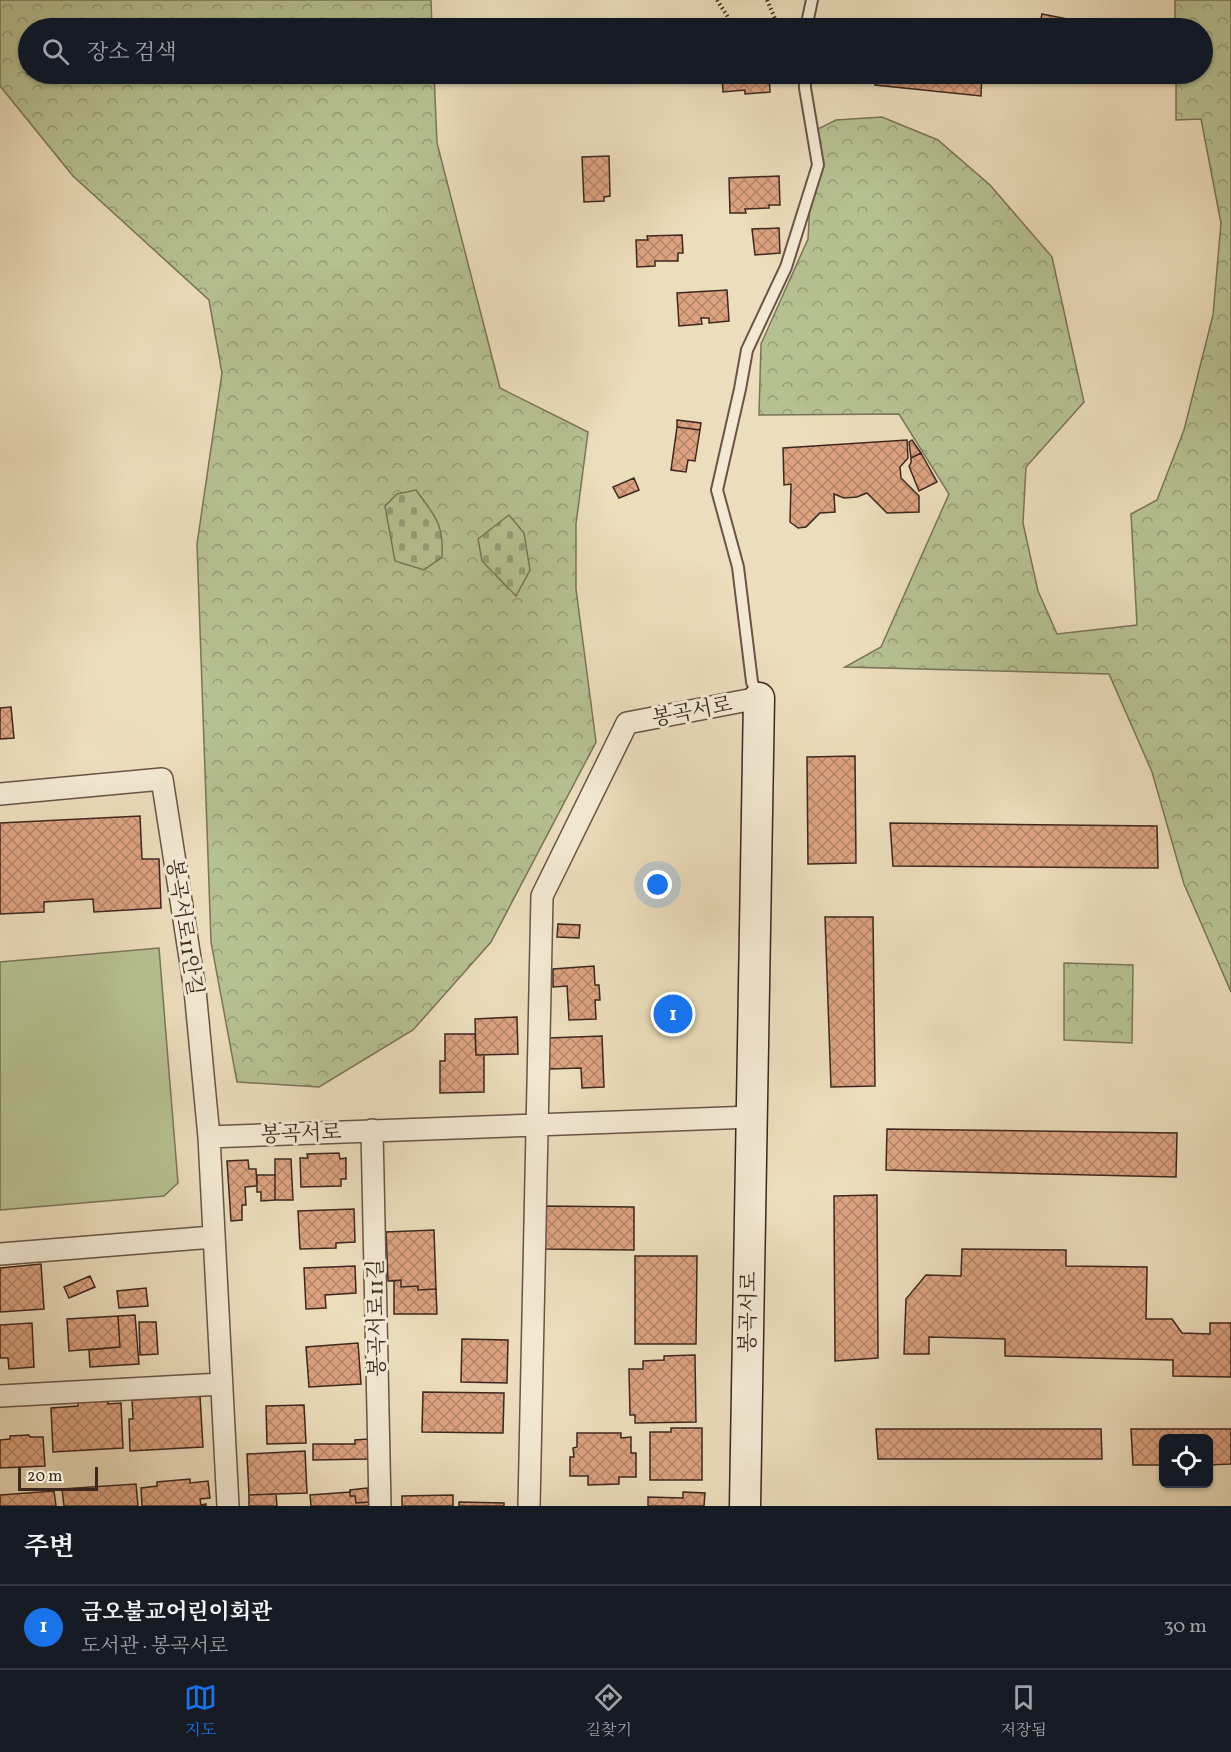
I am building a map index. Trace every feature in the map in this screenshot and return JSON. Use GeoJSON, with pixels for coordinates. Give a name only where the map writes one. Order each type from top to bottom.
{"type":"FeatureCollection","features":[{"type":"Feature","properties":{"kind":"street","name":"봉곡서로"},"geometry":{"type":"LineString","coordinates":[[529,1506],[542,896],[627,723],[759,698],[745,1506]]}},
{"type":"Feature","properties":{"kind":"street","name":"봉곡서로11안길"},"geometry":{"type":"LineString","coordinates":[[0,794],[162,779],[195,990],[209,1137],[228,1506]]}},
{"type":"Feature","properties":{"kind":"street","name":"봉곡서로"},"geometry":{"type":"LineString","coordinates":[[209,1137],[752,1117]]}},
{"type":"Feature","properties":{"kind":"street","name":"봉곡서로11길"},"geometry":{"type":"LineString","coordinates":[[372,1130],[380,1506]]}},
{"type":"Feature","properties":{"kind":"street"},"geometry":{"type":"LineString","coordinates":[[0,1254],[213,1237]]}},
{"type":"Feature","properties":{"kind":"street"},"geometry":{"type":"LineString","coordinates":[[0,1396],[221,1384]]}},
{"type":"Feature","properties":{"kind":"lane"},"geometry":{"type":"LineString","coordinates":[[808,18],[812,0]]}},
{"type":"Feature","properties":{"kind":"lane"},"geometry":{"type":"LineString","coordinates":[[759,698],[752,682],[738,567],[717,490],[747,350],[786,267],[818,165],[805,84]]}},
{"type":"Feature","properties":{"kind":"path"},"geometry":{"type":"LineString","coordinates":[[717,0],[729,18]]}},
{"type":"Feature","properties":{"kind":"path"},"geometry":{"type":"LineString","coordinates":[[767,0],[775,18]]}},
{"type":"Feature","properties":{"kind":"green space"},"geometry":{"type":"Polygon","coordinates":[[[0,0],[431,0],[432,18],[18,18],[18,84],[434,84],[437,143],[500,388],[588,432],[576,524],[576,589],[596,742],[491,942],[413,1030],[319,1087],[237,1082],[211,942],[197,544],[222,373],[209,300],[73,176],[0,86],[0,0]]]}},
{"type":"Feature","properties":{"kind":"green space"},"geometry":{"type":"Polygon","coordinates":[[[1175,0],[1231,0],[1231,992],[1184,884],[1152,772],[1109,674],[845,667],[881,647],[949,494],[899,414],[759,415],[761,344],[808,239],[814,131],[836,120],[882,117],[938,140],[990,185],[1052,257],[1084,402],[1026,467],[1023,523],[1038,591],[1057,634],[1137,625],[1131,514],[1157,500],[1184,430],[1213,315],[1221,223],[1201,119],[1176,120],[1176,84],[1213,84],[1213,18],[1175,18],[1175,0]]]}},
{"type":"Feature","properties":{"kind":"green space"},"geometry":{"type":"Polygon","coordinates":[[[416,490],[437,521],[442,546],[442,557],[424,570],[395,561],[385,506],[397,494],[416,490]]]}},
{"type":"Feature","properties":{"kind":"green space"},"geometry":{"type":"Polygon","coordinates":[[[509,515],[524,533],[530,570],[516,596],[482,561],[478,539],[509,515]]]}},
{"type":"Feature","properties":{"kind":"green space"},"geometry":{"type":"Polygon","coordinates":[[[159,948],[178,1183],[164,1196],[0,1210],[0,962],[159,948]]]}},
{"type":"Feature","properties":{"kind":"green space"},"geometry":{"type":"Polygon","coordinates":[[[1064,963],[1133,965],[1132,1043],[1064,1040],[1064,963]]]}},
{"type":"Feature","properties":{"kind":"building"},"geometry":{"type":"Polygon","coordinates":[[[1042,14],[1063,18],[1041,18],[1042,14]]]}},
{"type":"Feature","properties":{"kind":"building"},"geometry":{"type":"Polygon","coordinates":[[[723,84],[770,84],[770,92],[745,94],[745,90],[723,92],[723,84]]]}},
{"type":"Feature","properties":{"kind":"building"},"geometry":{"type":"Polygon","coordinates":[[[982,84],[981,96],[875,85],[982,84]]]}},
{"type":"Feature","properties":{"kind":"building"},"geometry":{"type":"Polygon","coordinates":[[[609,156],[610,196],[604,197],[604,201],[584,202],[582,157],[609,156]]]}},
{"type":"Feature","properties":{"kind":"building"},"geometry":{"type":"Polygon","coordinates":[[[779,176],[780,205],[745,209],[746,213],[730,213],[729,178],[779,176]]]}},
{"type":"Feature","properties":{"kind":"building"},"geometry":{"type":"Polygon","coordinates":[[[779,228],[780,253],[755,255],[752,229],[779,228]]]}},
{"type":"Feature","properties":{"kind":"building"},"geometry":{"type":"Polygon","coordinates":[[[682,235],[683,253],[678,253],[678,261],[655,261],[655,266],[637,267],[636,240],[648,240],[647,236],[682,235]]]}},
{"type":"Feature","properties":{"kind":"building"},"geometry":{"type":"Polygon","coordinates":[[[727,290],[729,321],[709,323],[709,318],[701,318],[702,324],[679,326],[677,293],[727,290]]]}},
{"type":"Feature","properties":{"kind":"building"},"geometry":{"type":"Polygon","coordinates":[[[677,420],[701,423],[700,430],[677,427],[677,420]]]}},
{"type":"Feature","properties":{"kind":"building"},"geometry":{"type":"Polygon","coordinates":[[[677,427],[700,430],[695,461],[688,460],[686,472],[671,470],[677,427]]]}},
{"type":"Feature","properties":{"kind":"building"},"geometry":{"type":"Polygon","coordinates":[[[907,440],[908,458],[900,467],[901,478],[919,496],[919,512],[887,513],[867,493],[844,498],[834,494],[835,512],[820,513],[806,527],[798,528],[790,522],[791,484],[784,485],[783,448],[907,440]]]}},
{"type":"Feature","properties":{"kind":"building"},"geometry":{"type":"Polygon","coordinates":[[[912,440],[921,453],[911,458],[909,442],[912,440]]]}},
{"type":"Feature","properties":{"kind":"building"},"geometry":{"type":"Polygon","coordinates":[[[921,453],[937,482],[919,491],[909,466],[911,458],[921,453]]]}},
{"type":"Feature","properties":{"kind":"building"},"geometry":{"type":"Polygon","coordinates":[[[634,478],[639,490],[619,498],[613,487],[634,478]]]}},
{"type":"Feature","properties":{"kind":"building"},"geometry":{"type":"Polygon","coordinates":[[[11,707],[14,738],[0,739],[0,708],[11,707]]]}},
{"type":"Feature","properties":{"kind":"building"},"geometry":{"type":"Polygon","coordinates":[[[855,756],[856,863],[808,864],[807,757],[855,756]]]}},
{"type":"Feature","properties":{"kind":"building"},"geometry":{"type":"Polygon","coordinates":[[[140,816],[142,859],[159,859],[161,908],[94,912],[93,899],[44,902],[44,912],[0,914],[0,823],[140,816]]]}},
{"type":"Feature","properties":{"kind":"building"},"geometry":{"type":"Polygon","coordinates":[[[890,823],[1157,826],[1158,868],[893,866],[890,823]]]}},
{"type":"Feature","properties":{"kind":"building"},"geometry":{"type":"Polygon","coordinates":[[[825,917],[873,917],[875,1086],[831,1087],[825,917]]]}},
{"type":"Feature","properties":{"kind":"building"},"geometry":{"type":"Polygon","coordinates":[[[558,924],[580,925],[579,938],[557,937],[558,924]]]}},
{"type":"Feature","properties":{"kind":"building"},"geometry":{"type":"Polygon","coordinates":[[[594,966],[595,985],[599,985],[600,1000],[595,1000],[596,1019],[569,1020],[567,986],[553,987],[553,969],[594,966]]]}},
{"type":"Feature","properties":{"kind":"building"},"geometry":{"type":"Polygon","coordinates":[[[517,1017],[518,1054],[476,1055],[475,1019],[517,1017]]]}},
{"type":"Feature","properties":{"kind":"building"},"geometry":{"type":"Polygon","coordinates":[[[445,1034],[475,1034],[476,1055],[484,1055],[484,1092],[440,1093],[440,1061],[445,1061],[445,1034]]]}},
{"type":"Feature","properties":{"kind":"building"},"geometry":{"type":"Polygon","coordinates":[[[602,1036],[604,1087],[582,1088],[581,1068],[549,1069],[548,1038],[602,1036]]]}},
{"type":"Feature","properties":{"kind":"building"},"geometry":{"type":"Polygon","coordinates":[[[887,1129],[1177,1133],[1176,1177],[886,1170],[887,1129]]]}},
{"type":"Feature","properties":{"kind":"building"},"geometry":{"type":"Polygon","coordinates":[[[339,1153],[340,1159],[346,1158],[346,1179],[341,1179],[341,1186],[301,1187],[300,1158],[308,1158],[307,1154],[339,1153]]]}},
{"type":"Feature","properties":{"kind":"building"},"geometry":{"type":"Polygon","coordinates":[[[275,1159],[291,1159],[293,1200],[275,1200],[275,1159]]]}},
{"type":"Feature","properties":{"kind":"building"},"geometry":{"type":"Polygon","coordinates":[[[248,1160],[249,1169],[256,1169],[257,1186],[245,1187],[246,1205],[242,1205],[242,1220],[231,1221],[227,1161],[248,1160]]]}},
{"type":"Feature","properties":{"kind":"building"},"geometry":{"type":"Polygon","coordinates":[[[257,1175],[275,1175],[275,1200],[261,1201],[261,1192],[257,1192],[257,1175]]]}},
{"type":"Feature","properties":{"kind":"building"},"geometry":{"type":"Polygon","coordinates":[[[877,1195],[878,1358],[835,1361],[834,1196],[877,1195]]]}},
{"type":"Feature","properties":{"kind":"building"},"geometry":{"type":"Polygon","coordinates":[[[543,1206],[634,1207],[634,1250],[543,1249],[543,1206]]]}},
{"type":"Feature","properties":{"kind":"building"},"geometry":{"type":"Polygon","coordinates":[[[354,1209],[355,1242],[336,1243],[336,1248],[300,1249],[298,1211],[354,1209]]]}},
{"type":"Feature","properties":{"kind":"building"},"geometry":{"type":"Polygon","coordinates":[[[434,1230],[436,1289],[418,1290],[418,1286],[401,1287],[401,1280],[388,1281],[386,1232],[434,1230]]]}},
{"type":"Feature","properties":{"kind":"building"},"geometry":{"type":"Polygon","coordinates":[[[962,1249],[1066,1250],[1066,1266],[1147,1267],[1146,1319],[1172,1319],[1182,1333],[1210,1334],[1210,1323],[1231,1323],[1231,1377],[1173,1376],[1173,1360],[1005,1356],[1005,1339],[929,1337],[929,1354],[904,1354],[906,1299],[926,1275],[961,1276],[962,1249]]]}},
{"type":"Feature","properties":{"kind":"building"},"geometry":{"type":"Polygon","coordinates":[[[635,1256],[697,1256],[696,1344],[635,1344],[635,1256]]]}},
{"type":"Feature","properties":{"kind":"building"},"geometry":{"type":"Polygon","coordinates":[[[41,1264],[44,1309],[0,1312],[0,1268],[41,1264]]]}},
{"type":"Feature","properties":{"kind":"building"},"geometry":{"type":"Polygon","coordinates":[[[355,1266],[356,1293],[325,1295],[326,1308],[306,1309],[304,1268],[355,1266]]]}},
{"type":"Feature","properties":{"kind":"building"},"geometry":{"type":"Polygon","coordinates":[[[90,1276],[95,1287],[69,1298],[64,1287],[90,1276]]]}},
{"type":"Feature","properties":{"kind":"building"},"geometry":{"type":"Polygon","coordinates":[[[401,1280],[401,1287],[418,1286],[418,1290],[436,1289],[437,1314],[394,1314],[394,1281],[401,1280]]]}},
{"type":"Feature","properties":{"kind":"building"},"geometry":{"type":"Polygon","coordinates":[[[146,1288],[148,1306],[119,1308],[117,1291],[146,1288]]]}},
{"type":"Feature","properties":{"kind":"building"},"geometry":{"type":"Polygon","coordinates":[[[135,1315],[139,1364],[90,1367],[89,1350],[120,1347],[118,1316],[135,1315]]]}},
{"type":"Feature","properties":{"kind":"building"},"geometry":{"type":"Polygon","coordinates":[[[118,1316],[120,1347],[69,1351],[67,1319],[118,1316]]]}},
{"type":"Feature","properties":{"kind":"building"},"geometry":{"type":"Polygon","coordinates":[[[139,1322],[156,1322],[158,1354],[140,1355],[139,1322]]]}},
{"type":"Feature","properties":{"kind":"building"},"geometry":{"type":"Polygon","coordinates":[[[32,1323],[34,1367],[9,1369],[8,1358],[0,1358],[0,1325],[32,1323]]]}},
{"type":"Feature","properties":{"kind":"building"},"geometry":{"type":"Polygon","coordinates":[[[462,1339],[508,1340],[507,1383],[461,1382],[462,1339]]]}},
{"type":"Feature","properties":{"kind":"building"},"geometry":{"type":"Polygon","coordinates":[[[358,1343],[361,1384],[309,1387],[306,1347],[358,1343]]]}},
{"type":"Feature","properties":{"kind":"building"},"geometry":{"type":"Polygon","coordinates":[[[695,1355],[696,1422],[635,1423],[635,1415],[630,1415],[629,1369],[643,1369],[643,1361],[664,1360],[664,1356],[695,1355]]]}},
{"type":"Feature","properties":{"kind":"building"},"geometry":{"type":"Polygon","coordinates":[[[423,1392],[504,1393],[503,1433],[422,1432],[423,1392]]]}},
{"type":"Feature","properties":{"kind":"building"},"geometry":{"type":"Polygon","coordinates":[[[200,1396],[203,1447],[130,1451],[129,1419],[133,1419],[132,1400],[200,1396]]]}},
{"type":"Feature","properties":{"kind":"building"},"geometry":{"type":"Polygon","coordinates":[[[108,1399],[108,1404],[121,1403],[123,1448],[53,1452],[51,1408],[78,1406],[78,1401],[108,1399]]]}},
{"type":"Feature","properties":{"kind":"building"},"geometry":{"type":"Polygon","coordinates":[[[304,1405],[306,1443],[267,1444],[266,1406],[304,1405]]]}},
{"type":"Feature","properties":{"kind":"building"},"geometry":{"type":"Polygon","coordinates":[[[671,1428],[702,1428],[702,1480],[650,1480],[650,1432],[671,1432],[671,1428]]]}},
{"type":"Feature","properties":{"kind":"building"},"geometry":{"type":"Polygon","coordinates":[[[876,1429],[1101,1429],[1102,1459],[878,1459],[876,1429]]]}},
{"type":"Feature","properties":{"kind":"building"},"geometry":{"type":"Polygon","coordinates":[[[1131,1429],[1231,1429],[1231,1464],[1213,1465],[1213,1434],[1159,1434],[1159,1465],[1133,1465],[1131,1429]]]}},
{"type":"Feature","properties":{"kind":"building"},"geometry":{"type":"Polygon","coordinates":[[[577,1433],[621,1433],[621,1438],[631,1437],[631,1453],[636,1453],[636,1477],[619,1477],[619,1484],[588,1485],[588,1476],[570,1476],[570,1457],[574,1457],[573,1448],[577,1447],[577,1433]]]}},
{"type":"Feature","properties":{"kind":"building"},"geometry":{"type":"Polygon","coordinates":[[[29,1435],[30,1437],[43,1437],[45,1466],[0,1468],[0,1440],[10,1439],[10,1436],[29,1435]]]}},
{"type":"Feature","properties":{"kind":"building"},"geometry":{"type":"Polygon","coordinates":[[[368,1439],[368,1459],[313,1460],[313,1444],[355,1444],[355,1440],[368,1439]]]}},
{"type":"Feature","properties":{"kind":"building"},"geometry":{"type":"Polygon","coordinates":[[[305,1451],[307,1493],[249,1495],[247,1454],[305,1451]]]}},
{"type":"Feature","properties":{"kind":"building"},"geometry":{"type":"Polygon","coordinates":[[[190,1479],[190,1483],[208,1481],[210,1498],[200,1499],[201,1505],[206,1504],[206,1506],[142,1506],[141,1488],[157,1486],[157,1482],[190,1479]]]}},
{"type":"Feature","properties":{"kind":"building"},"geometry":{"type":"Polygon","coordinates":[[[136,1484],[138,1506],[64,1506],[62,1489],[136,1484]]]}},
{"type":"Feature","properties":{"kind":"building"},"geometry":{"type":"Polygon","coordinates":[[[367,1488],[369,1502],[356,1503],[355,1496],[350,1496],[350,1490],[367,1488]]]}},
{"type":"Feature","properties":{"kind":"building"},"geometry":{"type":"Polygon","coordinates":[[[54,1491],[56,1506],[0,1506],[0,1495],[54,1491]]]}},
{"type":"Feature","properties":{"kind":"building"},"geometry":{"type":"Polygon","coordinates":[[[350,1492],[350,1496],[355,1496],[356,1503],[369,1502],[369,1506],[311,1506],[310,1495],[350,1492]]]}},
{"type":"Feature","properties":{"kind":"building"},"geometry":{"type":"Polygon","coordinates":[[[683,1492],[705,1493],[704,1506],[648,1506],[648,1497],[683,1498],[683,1492]]]}},
{"type":"Feature","properties":{"kind":"building"},"geometry":{"type":"Polygon","coordinates":[[[276,1494],[277,1506],[249,1506],[249,1495],[276,1494]]]}},
{"type":"Feature","properties":{"kind":"building"},"geometry":{"type":"Polygon","coordinates":[[[453,1495],[453,1506],[402,1506],[402,1496],[453,1495]]]}},
{"type":"Feature","properties":{"kind":"building"},"geometry":{"type":"Polygon","coordinates":[[[459,1502],[504,1503],[504,1506],[459,1506],[459,1502]]]}},
{"type":"Feature","properties":{"kind":"place","name":"금오불교어린이회관"},"geometry":{"type":"Point","coordinates":[673,1014]}}]}
